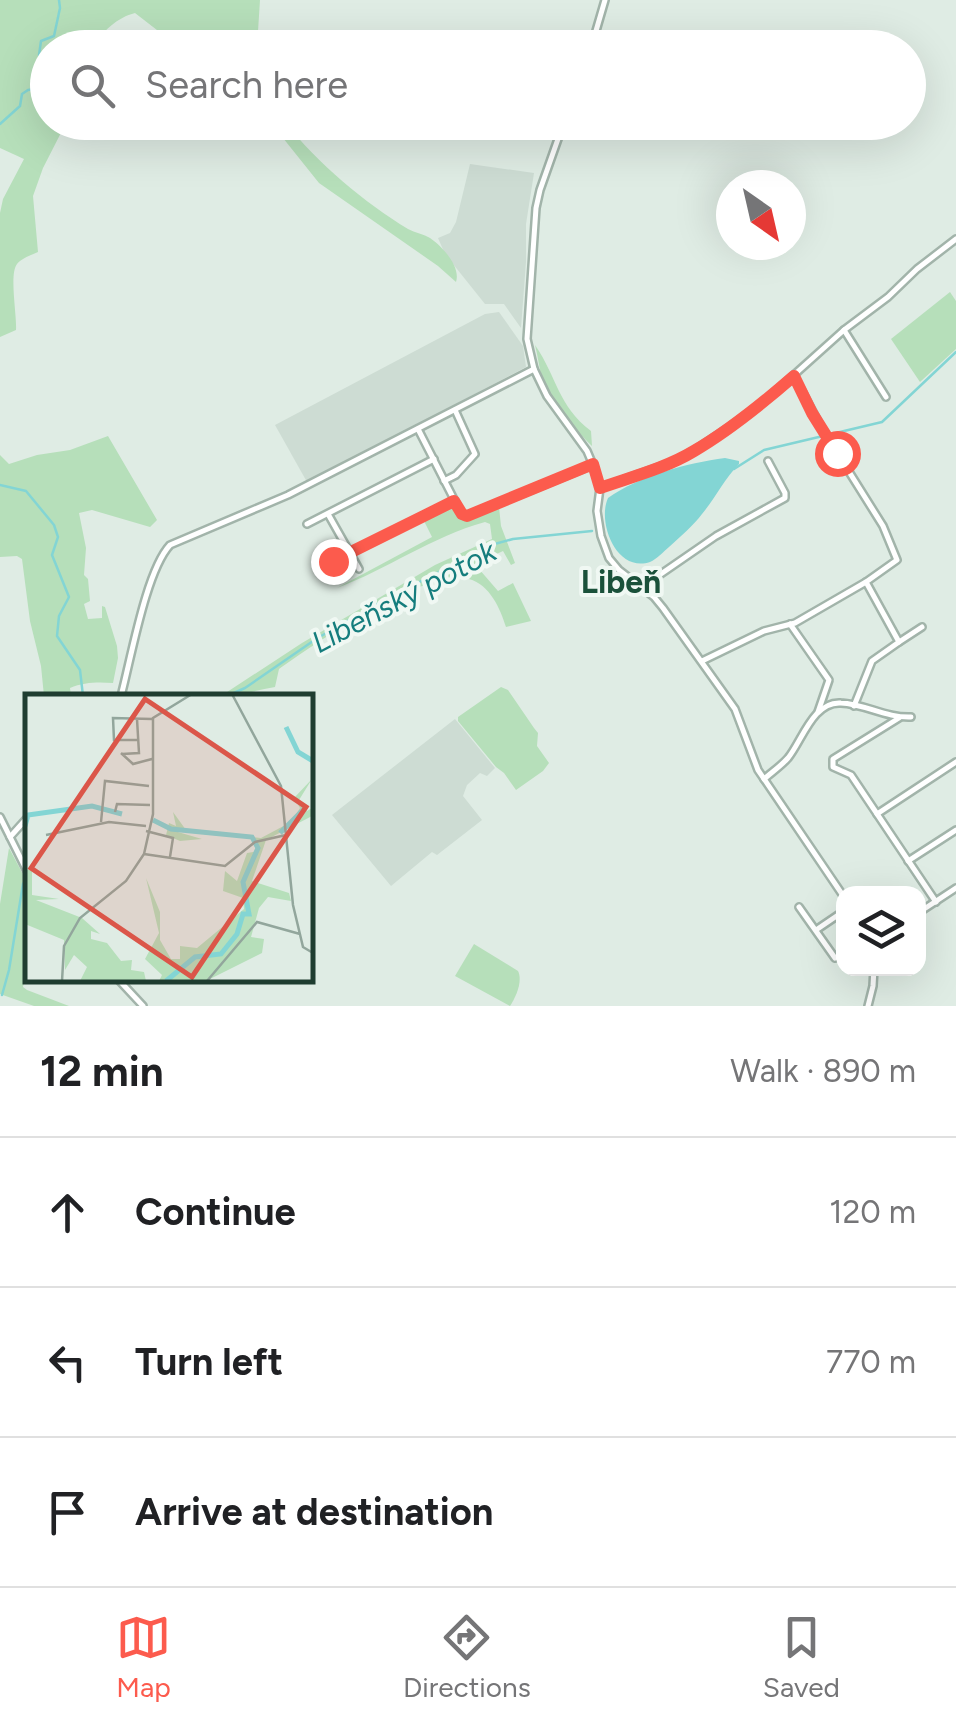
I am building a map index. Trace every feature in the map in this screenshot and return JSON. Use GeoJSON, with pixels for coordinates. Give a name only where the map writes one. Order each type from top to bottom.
{"type":"FeatureCollection","features":[{"type":"Feature","properties":{"kind":"street"},"geometry":{"type":"LineString","coordinates":[[596,30],[605,0]]}},
{"type":"Feature","properties":{"kind":"street"},"geometry":{"type":"LineString","coordinates":[[558,140],[536,208],[526,339],[534,369],[547,396],[593,464],[600,488],[596,512],[600,536],[610,558],[664,608],[702,661],[735,709],[764,779],[837,886]]}},
{"type":"Feature","properties":{"kind":"street"},"geometry":{"type":"LineString","coordinates":[[600,488],[695,450],[766,400],[956,239]]}},
{"type":"Feature","properties":{"kind":"street"},"geometry":{"type":"LineString","coordinates":[[844,330],[886,397]]}},
{"type":"Feature","properties":{"kind":"street"},"geometry":{"type":"LineString","coordinates":[[121,694],[152,579],[170,545],[288,494],[534,369]]}},
{"type":"Feature","properties":{"kind":"street"},"geometry":{"type":"LineString","coordinates":[[702,661],[764,631],[790,624],[897,560],[883,526],[812,413],[794,376]]}},
{"type":"Feature","properties":{"kind":"street"},"geometry":{"type":"LineString","coordinates":[[444,481],[456,475],[475,454],[455,410]]}},
{"type":"Feature","properties":{"kind":"street"},"geometry":{"type":"LineString","coordinates":[[418,429],[454,501],[467,516],[593,464]]}},
{"type":"Feature","properties":{"kind":"street"},"geometry":{"type":"LineString","coordinates":[[306,524],[434,459]]}},
{"type":"Feature","properties":{"kind":"street"},"geometry":{"type":"LineString","coordinates":[[642,587],[716,536],[785,498],[768,462]]}},
{"type":"Feature","properties":{"kind":"street"},"geometry":{"type":"LineString","coordinates":[[333,561],[454,501]]}},
{"type":"Feature","properties":{"kind":"street"},"geometry":{"type":"LineString","coordinates":[[328,514],[359,570]]}},
{"type":"Feature","properties":{"kind":"street"},"geometry":{"type":"LineString","coordinates":[[866,582],[899,642]]}},
{"type":"Feature","properties":{"kind":"street"},"geometry":{"type":"LineString","coordinates":[[790,624],[829,680],[818,714]]}},
{"type":"Feature","properties":{"kind":"street"},"geometry":{"type":"LineString","coordinates":[[854,706],[872,661],[922,627]]}},
{"type":"Feature","properties":{"kind":"street"},"geometry":{"type":"LineString","coordinates":[[764,779],[788,758],[818,714],[830,704],[911,717]]}},
{"type":"Feature","properties":{"kind":"street"},"geometry":{"type":"LineString","coordinates":[[899,718],[832,759],[832,767],[851,775],[936,902]]}},
{"type":"Feature","properties":{"kind":"street"},"geometry":{"type":"LineString","coordinates":[[877,814],[956,762]]}},
{"type":"Feature","properties":{"kind":"street"},"geometry":{"type":"LineString","coordinates":[[0,817],[25,869]]}},
{"type":"Feature","properties":{"kind":"street"},"geometry":{"type":"LineString","coordinates":[[10,837],[25,820]]}},
{"type":"Feature","properties":{"kind":"street"},"geometry":{"type":"LineString","coordinates":[[908,862],[956,830]]}},
{"type":"Feature","properties":{"kind":"street"},"geometry":{"type":"LineString","coordinates":[[926,908],[956,888]]}},
{"type":"Feature","properties":{"kind":"street"},"geometry":{"type":"LineString","coordinates":[[800,907],[835,958]]}},
{"type":"Feature","properties":{"kind":"street"},"geometry":{"type":"LineString","coordinates":[[816,930],[836,916]]}},
{"type":"Feature","properties":{"kind":"street"},"geometry":{"type":"LineString","coordinates":[[868,1006],[874,976]]}},
{"type":"Feature","properties":{"kind":"street"},"geometry":{"type":"LineString","coordinates":[[120,981],[143,1006]]}},
{"type":"Feature","properties":{"kind":"shaded area"},"geometry":{"type":"Polygon","coordinates":[[[470,164],[534,173],[526,224],[521,328],[504,304],[485,304],[445,254],[438,238],[450,233],[456,222],[470,164]]]}},
{"type":"Feature","properties":{"kind":"shaded area"},"geometry":{"type":"Polygon","coordinates":[[[499,312],[523,346],[526,367],[307,482],[275,425],[485,314],[499,312]]]}},
{"type":"Feature","properties":{"kind":"shaded area"},"geometry":{"type":"Polygon","coordinates":[[[455,719],[495,768],[487,776],[480,773],[467,785],[463,796],[482,820],[437,855],[432,852],[391,886],[332,815],[455,719]]]}},
{"type":"Feature","properties":{"kind":"green space"},"geometry":{"type":"Polygon","coordinates":[[[0,0],[260,0],[258,30],[157,30],[135,13],[107,30],[30,30],[30,140],[57,140],[33,196],[38,252],[21,260],[15,269],[16,330],[0,337],[0,213],[24,159],[0,148],[0,0]]]}},
{"type":"Feature","properties":{"kind":"green space"},"geometry":{"type":"Polygon","coordinates":[[[285,140],[301,140],[359,195],[408,229],[435,242],[453,264],[456,282],[438,266],[319,183],[285,140]]]}},
{"type":"Feature","properties":{"kind":"green space"},"geometry":{"type":"Polygon","coordinates":[[[950,292],[956,301],[956,349],[920,382],[891,339],[950,292]]]}},
{"type":"Feature","properties":{"kind":"green space"},"geometry":{"type":"Polygon","coordinates":[[[535,345],[571,412],[591,431],[592,446],[551,397],[542,378],[535,345]]]}},
{"type":"Feature","properties":{"kind":"green space"},"geometry":{"type":"Polygon","coordinates":[[[108,436],[157,520],[150,527],[92,510],[79,513],[86,548],[84,575],[90,601],[84,604],[88,619],[102,618],[102,606],[105,607],[118,658],[113,683],[75,686],[70,688],[71,694],[44,694],[22,559],[0,557],[0,455],[9,464],[70,450],[108,436]]]}},
{"type":"Feature","properties":{"kind":"green space"},"geometry":{"type":"Polygon","coordinates":[[[450,505],[460,520],[499,507],[501,526],[515,563],[511,565],[503,551],[480,562],[479,569],[498,591],[513,583],[531,621],[506,627],[483,586],[469,579],[450,578],[400,596],[343,626],[279,669],[275,687],[224,694],[435,565],[492,539],[490,524],[485,522],[446,536],[337,588],[432,537],[423,519],[450,505]]]}},
{"type":"Feature","properties":{"kind":"green space"},"geometry":{"type":"Polygon","coordinates":[[[501,687],[508,690],[538,733],[537,746],[549,763],[516,790],[458,721],[458,717],[501,687]]]}},
{"type":"Feature","properties":{"kind":"green space"},"geometry":{"type":"Polygon","coordinates":[[[9,848],[25,878],[23,987],[69,1006],[34,1006],[0,994],[0,904],[9,848]]]}},
{"type":"Feature","properties":{"kind":"green space"},"geometry":{"type":"Polygon","coordinates":[[[474,944],[518,971],[519,984],[510,1006],[455,976],[474,944]]]}},
{"type":"Feature","properties":{"kind":"water"},"geometry":{"type":"Polygon","coordinates":[[[725,458],[739,464],[698,518],[660,555],[650,562],[638,563],[619,553],[607,532],[608,498],[664,472],[725,458]]]}},
{"type":"Feature","properties":{"kind":"waterway","name":"Libeňský potok"},"geometry":{"type":"LineString","coordinates":[[55,30],[59,0]]}},
{"type":"Feature","properties":{"kind":"waterway","name":"Libeňský potok"},"geometry":{"type":"LineString","coordinates":[[0,124],[20,106],[22,94],[30,90]]}},
{"type":"Feature","properties":{"kind":"waterway","name":"Libeňský potok"},"geometry":{"type":"LineString","coordinates":[[734,469],[764,450],[882,422],[956,352]]}},
{"type":"Feature","properties":{"kind":"waterway","name":"Libeňský potok"},"geometry":{"type":"LineString","coordinates":[[0,485],[26,491],[54,525],[58,537],[52,555],[69,597],[59,616],[57,636],[80,670],[83,694]]}},
{"type":"Feature","properties":{"kind":"waterway","name":"Libeňský potok"},"geometry":{"type":"LineString","coordinates":[[232,694],[316,639],[491,545],[592,531]]}},
{"type":"Feature","properties":{"kind":"waterway"},"geometry":{"type":"LineString","coordinates":[[2,995],[25,881]]}},
{"type":"Feature","properties":{"kind":"district","name":"Libeň"},"geometry":{"type":"Point","coordinates":[621,582]}},
{"type":"Feature","properties":{"kind":"route"},"geometry":{"type":"LineString","coordinates":[[333,561],[454,501],[467,516],[593,464],[600,488],[673,462],[728,428],[794,376],[837,453]]}}]}
